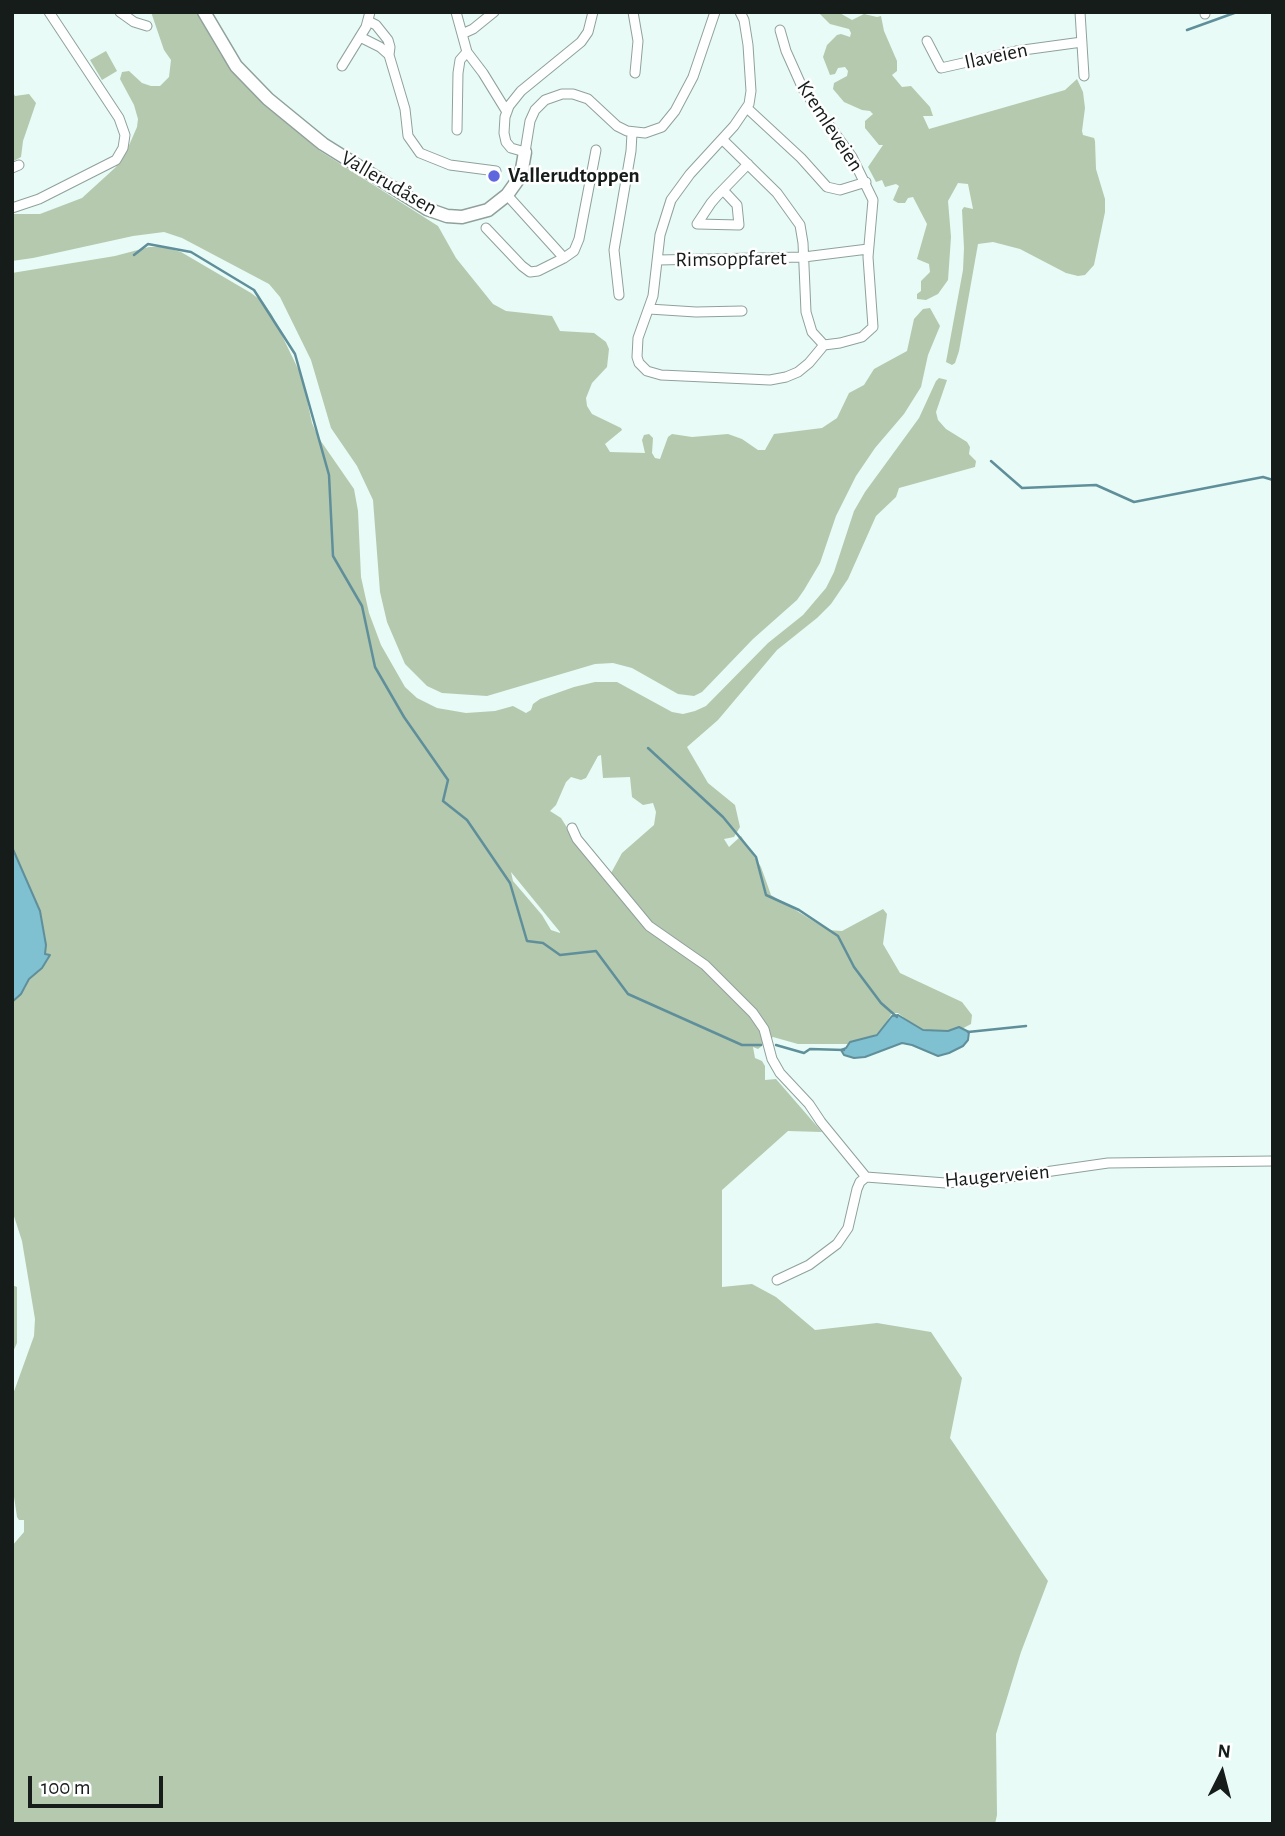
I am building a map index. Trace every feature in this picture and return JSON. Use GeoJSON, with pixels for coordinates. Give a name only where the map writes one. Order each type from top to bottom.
{"type":"FeatureCollection","features":[{"type":"Feature","properties":{"kind":"street"},"geometry":{"type":"LineString","coordinates":[[12,208],[116,160],[123,148],[125,135],[119,118],[49,12]]}},
{"type":"Feature","properties":{"kind":"street"},"geometry":{"type":"LineString","coordinates":[[120,12],[134,22],[147,26]]}},
{"type":"Feature","properties":{"kind":"street","name":"Vallerudåsen"},"geometry":{"type":"LineString","coordinates":[[204,12],[236,66],[268,99],[323,144],[419,205],[447,216],[472,216],[488,210],[507,195]]}},
{"type":"Feature","properties":{"kind":"street"},"geometry":{"type":"LineString","coordinates":[[456,12],[467,52],[507,112]]}},
{"type":"Feature","properties":{"kind":"street"},"geometry":{"type":"LineString","coordinates":[[462,34],[473,29],[494,12]]}},
{"type":"Feature","properties":{"kind":"street"},"geometry":{"type":"LineString","coordinates":[[525,152],[511,148],[506,142],[504,127],[507,112],[521,91],[581,42],[589,32],[593,12]]}},
{"type":"Feature","properties":{"kind":"street"},"geometry":{"type":"LineString","coordinates":[[633,12],[638,41],[635,73]]}},
{"type":"Feature","properties":{"kind":"street"},"geometry":{"type":"LineString","coordinates":[[564,258],[507,195],[520,175],[530,121],[535,110],[545,100],[562,94],[573,94],[588,99],[617,127],[632,133],[657,130],[671,118],[685,94],[699,65],[715,12]]}},
{"type":"Feature","properties":{"kind":"street"},"geometry":{"type":"LineString","coordinates":[[740,12],[746,25],[749,54],[750,97],[747,108],[671,200],[662,227],[649,309],[639,331],[637,357],[647,371],[662,375],[778,379],[792,375],[804,367],[824,345]]}},
{"type":"Feature","properties":{"kind":"street"},"geometry":{"type":"LineString","coordinates":[[1080,12],[1084,76]]}},
{"type":"Feature","properties":{"kind":"street"},"geometry":{"type":"LineString","coordinates":[[342,66],[369,17],[388,40],[389,55],[405,109],[408,136],[414,147],[439,163],[496,170]]}},
{"type":"Feature","properties":{"kind":"street","name":"Kremleveien"},"geometry":{"type":"LineString","coordinates":[[780,30],[803,89],[852,156],[866,182],[874,206],[868,250],[873,327],[862,337],[824,345]]}},
{"type":"Feature","properties":{"kind":"street"},"geometry":{"type":"LineString","coordinates":[[360,37],[389,55]]}},
{"type":"Feature","properties":{"kind":"street","name":"Ilaveien"},"geometry":{"type":"LineString","coordinates":[[927,41],[941,68],[1016,51],[1082,42]]}},
{"type":"Feature","properties":{"kind":"street"},"geometry":{"type":"LineString","coordinates":[[457,130],[458,73],[460,60],[467,52]]}},
{"type":"Feature","properties":{"kind":"street","name":"Kremleveien"},"geometry":{"type":"LineString","coordinates":[[747,108],[801,158],[827,187],[840,190],[866,182]]}},
{"type":"Feature","properties":{"kind":"street"},"geometry":{"type":"LineString","coordinates":[[619,295],[614,250],[632,133]]}},
{"type":"Feature","properties":{"kind":"street","name":"Rimsoppfaret"},"geometry":{"type":"LineString","coordinates":[[723,140],[777,193],[802,230],[806,316],[812,332],[824,345]]}},
{"type":"Feature","properties":{"kind":"street"},"geometry":{"type":"LineString","coordinates":[[486,228],[530,272],[538,271],[574,251],[579,239],[596,150]]}},
{"type":"Feature","properties":{"kind":"street","name":"Rimsoppfaret"},"geometry":{"type":"LineString","coordinates":[[723,190],[737,205],[739,225],[697,224],[711,202],[748,164]]}},
{"type":"Feature","properties":{"kind":"street","name":"Rimsoppfaret"},"geometry":{"type":"LineString","coordinates":[[658,260],[804,257],[868,250]]}},
{"type":"Feature","properties":{"kind":"street"},"geometry":{"type":"LineString","coordinates":[[649,309],[696,312],[742,310]]}},
{"type":"Feature","properties":{"kind":"street"},"geometry":{"type":"LineString","coordinates":[[572,828],[577,839],[649,926],[705,965],[753,1013],[764,1029],[772,1059],[780,1073],[809,1104],[866,1177],[857,1189],[848,1228],[837,1244],[809,1265],[778,1280]]}},
{"type":"Feature","properties":{"kind":"street","name":"Haugerveien"},"geometry":{"type":"LineString","coordinates":[[866,1177],[946,1183],[996,1179],[1108,1163],[1273,1161]]}},
{"type":"Feature","properties":{"kind":"green space"},"geometry":{"type":"Polygon","coordinates":[[[151,12],[196,12],[221,55],[240,80],[320,151],[438,226],[456,258],[493,304],[506,311],[552,316],[560,331],[594,333],[606,342],[609,349],[607,367],[592,383],[586,398],[592,414],[622,430],[605,444],[610,452],[645,453],[642,440],[644,435],[649,434],[653,438],[652,453],[655,458],[660,459],[668,437],[672,434],[692,437],[728,434],[742,439],[758,450],[765,450],[774,434],[822,428],[837,418],[849,393],[864,385],[874,369],[907,351],[914,319],[923,309],[930,308],[940,326],[928,355],[921,387],[904,414],[875,448],[856,476],[836,516],[820,563],[804,590],[797,600],[753,639],[702,692],[694,696],[678,694],[632,668],[613,663],[595,664],[487,696],[442,693],[427,686],[405,664],[387,622],[380,592],[373,500],[357,466],[331,428],[311,360],[280,297],[269,284],[182,238],[164,232],[12,261],[12,214],[40,214],[82,198],[116,167],[127,150],[138,119],[120,79],[122,72],[129,71],[142,83],[151,86],[160,86],[169,77],[171,60],[164,50],[151,12]]]}},
{"type":"Feature","properties":{"kind":"green space"},"geometry":{"type":"Polygon","coordinates":[[[818,12],[838,12],[852,20],[864,14],[881,16],[884,31],[897,61],[897,71],[892,75],[902,87],[911,86],[930,107],[933,116],[923,116],[929,129],[1065,90],[1077,79],[1083,92],[1085,108],[1082,131],[1083,135],[1094,138],[1096,169],[1105,199],[1105,212],[1094,265],[1085,275],[1078,276],[1066,273],[1020,249],[993,242],[978,244],[959,351],[952,365],[946,362],[963,270],[962,210],[964,207],[973,209],[968,184],[958,183],[948,201],[951,237],[948,280],[938,294],[926,300],[917,299],[917,294],[921,291],[921,281],[930,272],[929,264],[917,259],[927,224],[913,197],[908,198],[905,203],[893,200],[899,186],[896,184],[885,187],[882,180],[876,182],[868,167],[883,145],[879,145],[865,128],[865,121],[873,114],[844,102],[833,89],[834,83],[847,76],[848,71],[845,67],[838,68],[835,74],[830,75],[823,57],[827,45],[837,35],[850,37],[851,33],[849,29],[830,24],[818,12]]]}},
{"type":"Feature","properties":{"kind":"green space"},"geometry":{"type":"Polygon","coordinates":[[[106,51],[117,71],[102,80],[90,60],[106,51]]]}},
{"type":"Feature","properties":{"kind":"green space"},"geometry":{"type":"Polygon","coordinates":[[[12,91],[15,96],[29,94],[36,103],[23,141],[21,157],[12,162],[12,91]]]}},
{"type":"Feature","properties":{"kind":"green space"},"geometry":{"type":"Polygon","coordinates":[[[149,247],[164,247],[181,252],[263,302],[302,377],[312,423],[318,437],[354,489],[358,511],[361,577],[369,613],[381,645],[405,687],[417,698],[437,708],[466,713],[495,711],[513,706],[526,713],[540,699],[595,682],[617,682],[672,712],[683,714],[706,706],[768,643],[803,615],[826,588],[854,511],[865,492],[919,418],[936,381],[939,378],[947,380],[936,412],[938,420],[946,429],[967,442],[970,447],[969,454],[976,461],[975,467],[899,488],[896,497],[876,516],[848,579],[831,604],[777,650],[718,720],[687,747],[708,783],[735,805],[740,827],[734,837],[724,839],[729,847],[741,836],[761,867],[771,895],[828,930],[842,931],[883,909],[887,914],[883,944],[900,973],[962,1002],[972,1015],[971,1024],[956,1032],[925,1034],[898,1013],[892,1013],[880,1033],[848,1044],[798,1044],[773,1037],[758,1049],[753,1047],[755,1058],[765,1066],[765,1080],[776,1079],[822,1132],[788,1131],[722,1190],[722,1287],[752,1284],[776,1297],[815,1330],[877,1323],[931,1332],[962,1378],[950,1438],[1048,1581],[1021,1652],[996,1734],[995,1824],[12,1824],[12,1546],[24,1532],[24,1520],[17,1517],[12,1483],[12,1397],[34,1336],[35,1319],[22,1241],[12,1210],[12,1002],[49,958],[45,954],[40,912],[12,847],[12,273],[115,256],[149,247]],[[601,755],[586,778],[581,780],[571,777],[566,782],[556,805],[550,811],[561,818],[576,842],[610,875],[622,853],[654,825],[656,812],[653,803],[643,805],[632,797],[630,777],[603,778],[601,755]],[[511,872],[513,881],[551,930],[560,933],[560,932],[511,872]]]}},
{"type":"Feature","properties":{"kind":"green space"},"geometry":{"type":"Polygon","coordinates":[[[12,1285],[17,1287],[17,1343],[12,1354],[12,1285]]]}},
{"type":"Feature","properties":{"kind":"water"},"geometry":{"type":"Polygon","coordinates":[[[12,847],[40,911],[45,954],[50,955],[12,1002],[12,847]]]}},
{"type":"Feature","properties":{"kind":"water"},"geometry":{"type":"Polygon","coordinates":[[[898,1015],[923,1030],[948,1031],[959,1027],[969,1032],[968,1040],[963,1046],[938,1056],[902,1043],[865,1057],[844,1055],[841,1050],[850,1042],[877,1035],[892,1016],[898,1015]]]}},
{"type":"Feature","properties":{"kind":"waterway"},"geometry":{"type":"LineString","coordinates":[[1187,30],[1237,12]]}},
{"type":"Feature","properties":{"kind":"waterway"},"geometry":{"type":"LineString","coordinates":[[134,255],[148,244],[191,252],[254,290],[295,354],[329,475],[333,556],[362,606],[375,667],[404,717],[448,780],[443,801],[467,820],[510,883],[527,941],[543,943],[560,955],[596,951],[628,994],[742,1045],[761,1045]]}},
{"type":"Feature","properties":{"kind":"waterway"},"geometry":{"type":"LineString","coordinates":[[991,461],[1022,488],[1096,485],[1134,502],[1263,477],[1273,480]]}},
{"type":"Feature","properties":{"kind":"waterway"},"geometry":{"type":"LineString","coordinates":[[648,748],[723,817],[756,857],[766,895],[799,910],[838,936],[854,967],[881,1003],[897,1017]]}},
{"type":"Feature","properties":{"kind":"waterway"},"geometry":{"type":"LineString","coordinates":[[968,1032],[1026,1026]]}},
{"type":"Feature","properties":{"kind":"waterway"},"geometry":{"type":"LineString","coordinates":[[776,1045],[804,1053],[810,1049],[844,1050]]}},
{"type":"Feature","properties":{"kind":"place","name":"Vallerudtoppen"},"geometry":{"type":"Point","coordinates":[494,176]}}]}
